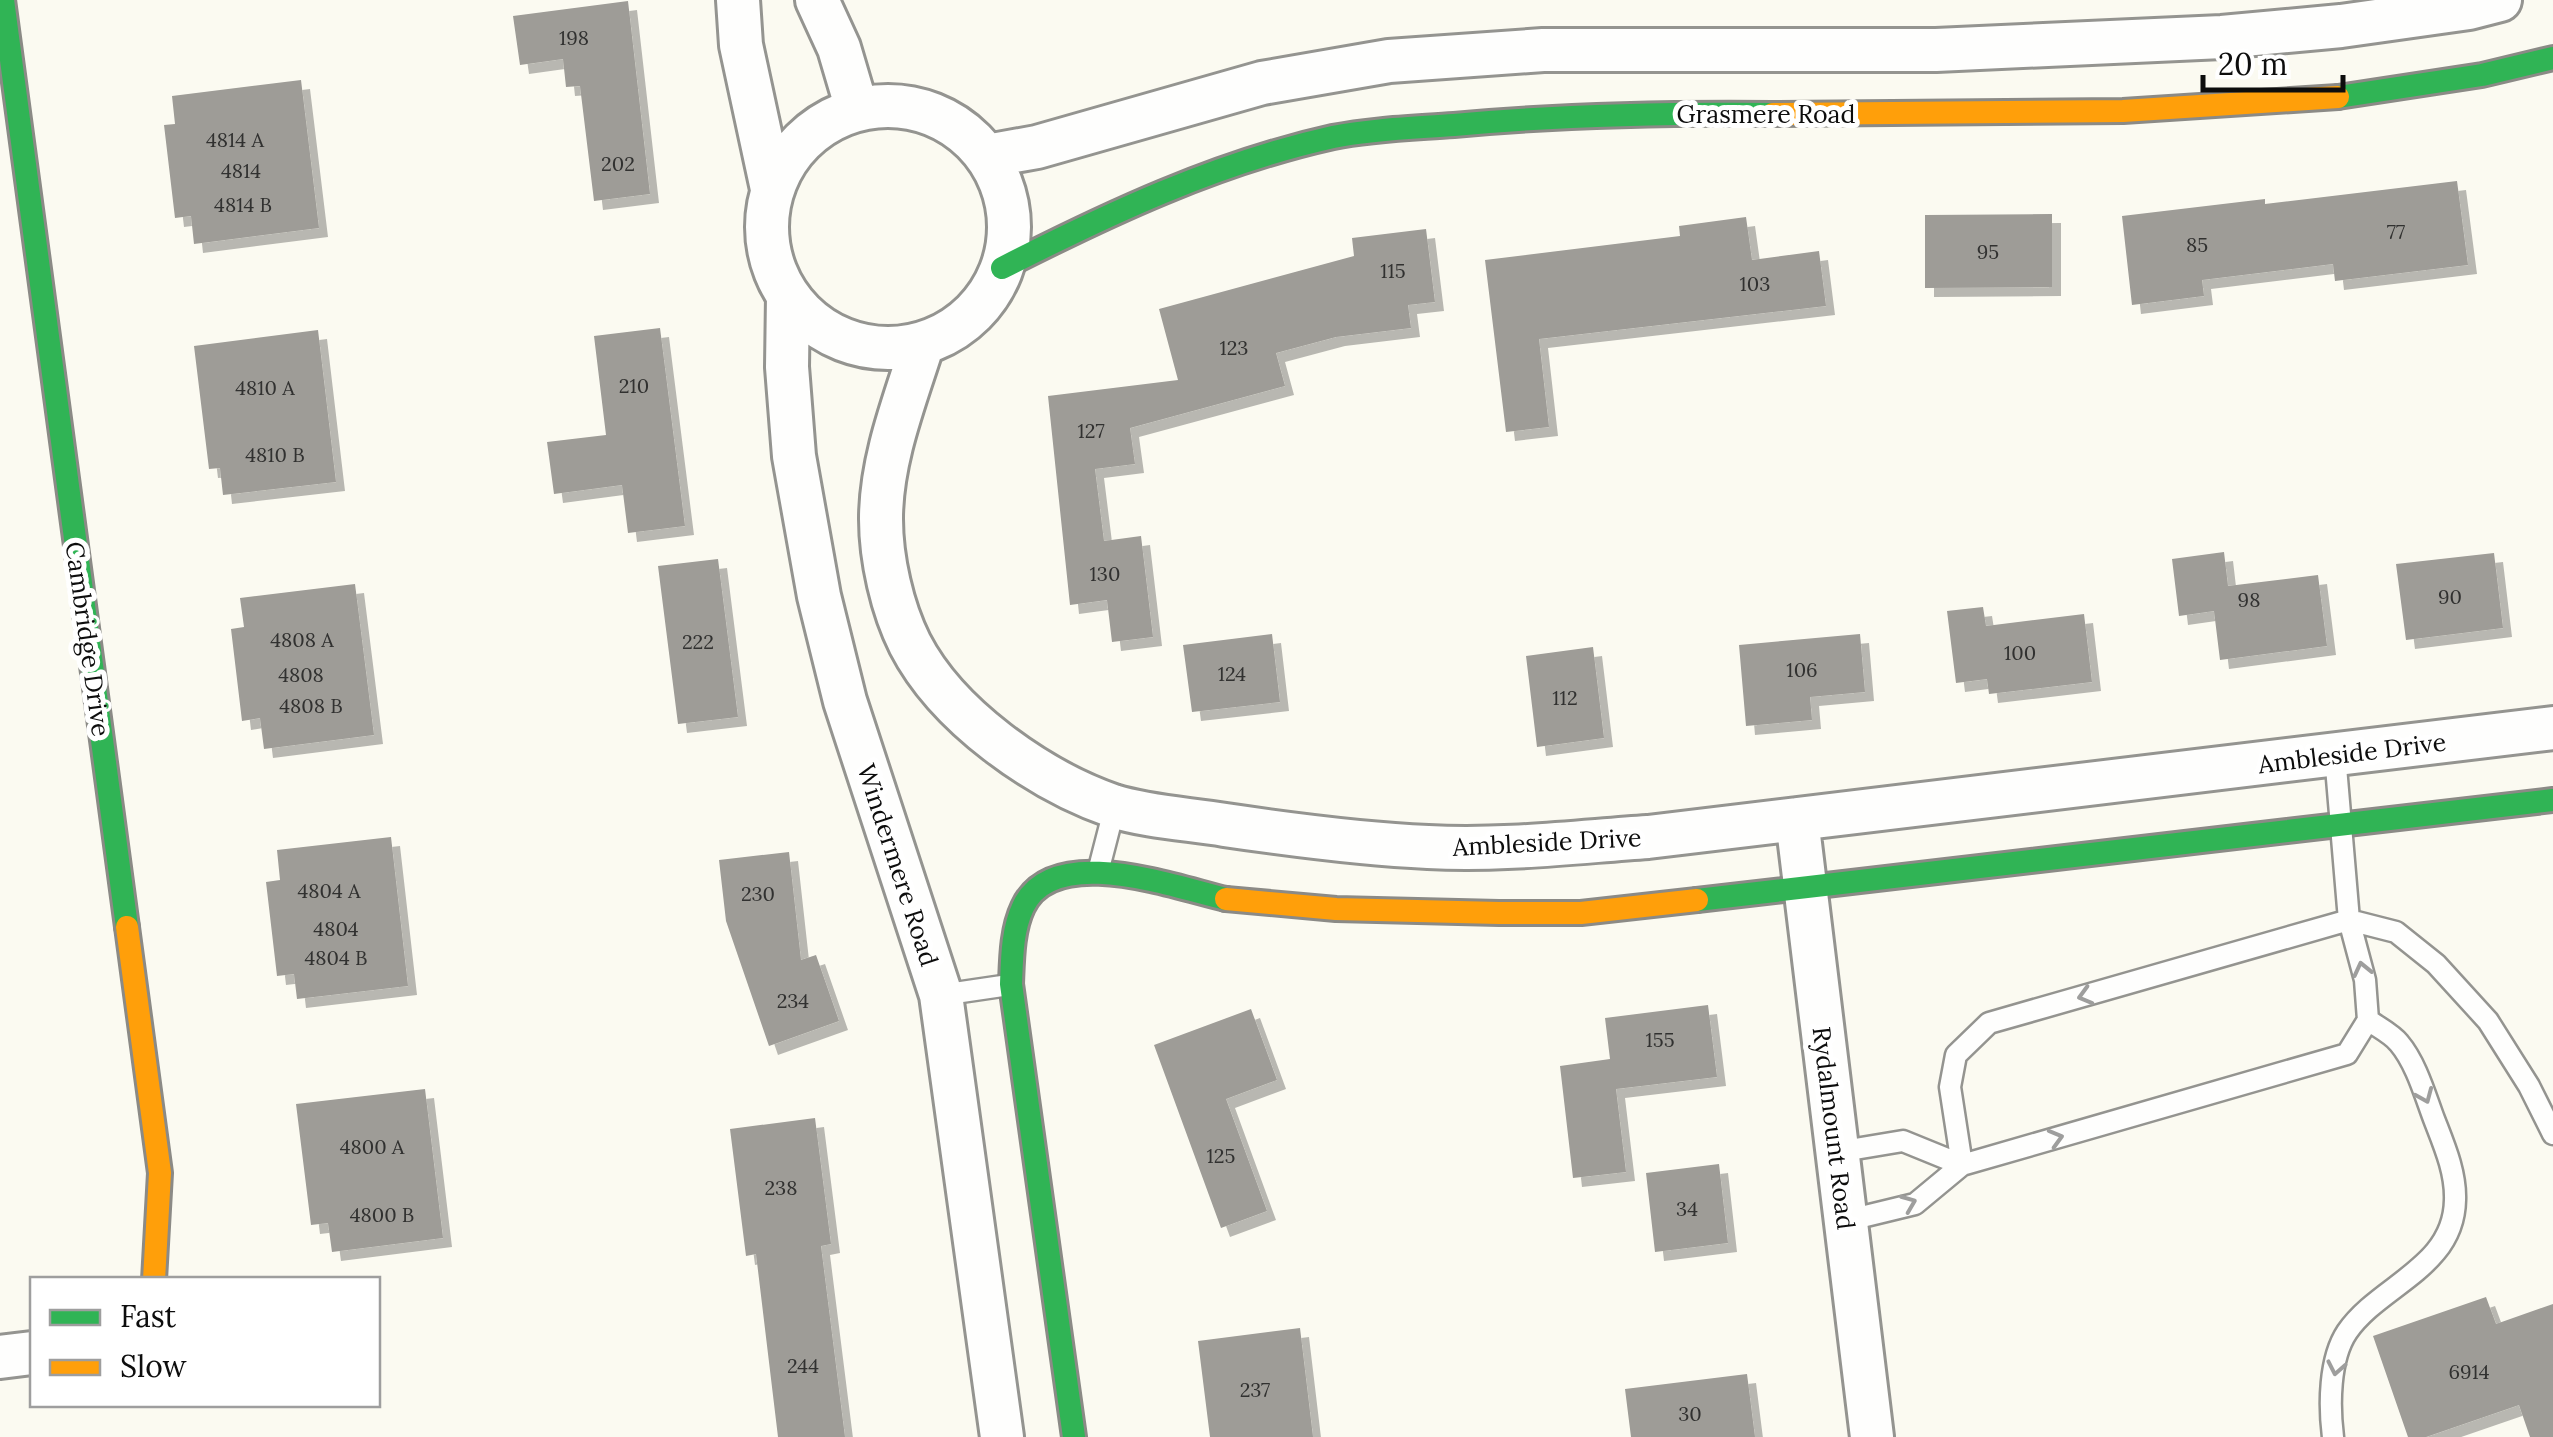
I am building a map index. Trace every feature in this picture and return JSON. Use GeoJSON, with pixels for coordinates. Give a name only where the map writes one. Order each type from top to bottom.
{"type":"FeatureCollection","features":[{"type":"Feature","properties":{"kind":"street","name":"Cambridge Drive"},"geometry":{"type":"LineString","coordinates":[[3,0],[160,1174],[154,1277]]}},
{"type":"Feature","properties":{"kind":"street"},"geometry":{"type":"LineString","coordinates":[[738,0],[741,46],[772,188]]}},
{"type":"Feature","properties":{"kind":"street"},"geometry":{"type":"LineString","coordinates":[[816,0],[839,48],[858,109]]}},
{"type":"Feature","properties":{"kind":"street"},"geometry":{"type":"LineString","coordinates":[[987,156],[1037,147],[1262,83],[1390,62],[1543,50],[1936,50],[2222,37],[2340,26],[2500,0]]}},
{"type":"Feature","properties":{"kind":"street","name":"Grasmere Road"},"geometry":{"type":"LineString","coordinates":[[1002,268],[1184,180],[1243,160],[1338,136],[1480,122],[1647,114],[2138,113],[2271,106],[2377,94],[2553,58]]}},
{"type":"Feature","properties":{"kind":"street"},"geometry":{"type":"LineString","coordinates":[[893,106],[930,112],[962,130],[987,156],[1004,191],[1010,230],[1002,268],[984,301],[957,326],[922,343],[886,348],[848,341],[815,324],[788,296],[772,263],[766,226],[772,188],[791,153],[821,126],[858,109],[893,106]]}},
{"type":"Feature","properties":{"kind":"street","name":"Windermere Road"},"geometry":{"type":"LineString","coordinates":[[788,296],[787,367],[794,456],[819,596],[845,701],[940,994],[1002,1437]]}},
{"type":"Feature","properties":{"kind":"street","name":"Ambleside Drive"},"geometry":{"type":"LineString","coordinates":[[922,343],[887,460],[881,520],[892,595],[910,645],[944,692],[992,739],[1049,777],[1115,806],[1310,838],[1430,848],[1556,844],[2553,728]]}},
{"type":"Feature","properties":{"kind":"street"},"geometry":{"type":"LineString","coordinates":[[1074,1437],[1011,984],[1014,929],[1028,895],[1057,875],[1098,872],[1250,903],[1419,914],[1581,913],[2553,800]]}},
{"type":"Feature","properties":{"kind":"street","name":"Rydalmount Road"},"geometry":{"type":"LineString","coordinates":[[1796,819],[1872,1437]]}},
{"type":"Feature","properties":{"kind":"street"},"geometry":{"type":"LineString","coordinates":[[0,1357],[30,1354]]}},
{"type":"Feature","properties":{"kind":"lane"},"geometry":{"type":"LineString","coordinates":[[1845,1221],[1915,1204],[1962,1166],[2346,1054],[2368,1020],[2365,980],[2349,920],[2335,754]]}},
{"type":"Feature","properties":{"kind":"lane"},"geometry":{"type":"LineString","coordinates":[[1098,872],[1115,806]]}},
{"type":"Feature","properties":{"kind":"lane"},"geometry":{"type":"LineString","coordinates":[[1962,1166],[1950,1087],[1956,1055],[1989,1023],[2349,920],[2396,932],[2436,964],[2488,1021],[2529,1086],[2553,1134]]}},
{"type":"Feature","properties":{"kind":"lane"},"geometry":{"type":"LineString","coordinates":[[940,994],[1011,984]]}},
{"type":"Feature","properties":{"kind":"lane"},"geometry":{"type":"LineString","coordinates":[[2333,1437],[2332,1387],[2344,1335],[2365,1310],[2392,1293],[2446,1238],[2456,1203],[2453,1171],[2410,1061],[2398,1041],[2368,1020]]}},
{"type":"Feature","properties":{"kind":"lane"},"geometry":{"type":"LineString","coordinates":[[1837,1152],[1902,1141],[1962,1166]]}},
{"type":"Feature","properties":{"kind":"building"},"geometry":{"type":"Polygon","coordinates":[[[628,1],[650,194],[594,201],[580,86],[566,87],[563,59],[520,65],[513,16],[628,1]]]}},
{"type":"Feature","properties":{"kind":"building"},"geometry":{"type":"Polygon","coordinates":[[[301,80],[319,228],[194,244],[191,216],[175,218],[164,125],[175,124],[172,96],[301,80]]]}},
{"type":"Feature","properties":{"kind":"building"},"geometry":{"type":"Polygon","coordinates":[[[2457,181],[2468,265],[2335,281],[2333,264],[2202,280],[2204,296],[2132,305],[2122,216],[2457,181]]]}},
{"type":"Feature","properties":{"kind":"building"},"geometry":{"type":"Polygon","coordinates":[[[2052,214],[2052,287],[1925,288],[1925,215],[2052,214]]]}},
{"type":"Feature","properties":{"kind":"building"},"geometry":{"type":"Polygon","coordinates":[[[1746,217],[1752,260],[1819,251],[1826,306],[1539,339],[1549,427],[1506,432],[1485,260],[1680,236],[1679,226],[1746,217]]]}},
{"type":"Feature","properties":{"kind":"building"},"geometry":{"type":"Polygon","coordinates":[[[1426,229],[1435,302],[1408,305],[1411,328],[1336,337],[1276,353],[1285,386],[1130,428],[1135,464],[1095,469],[1104,541],[1141,536],[1153,637],[1112,642],[1107,600],[1070,605],[1048,396],[1178,380],[1159,309],[1354,256],[1352,238],[1426,229]]]}},
{"type":"Feature","properties":{"kind":"building"},"geometry":{"type":"Polygon","coordinates":[[[660,328],[685,526],[628,533],[622,485],[554,494],[547,442],[606,435],[594,336],[660,328]]]}},
{"type":"Feature","properties":{"kind":"building"},"geometry":{"type":"Polygon","coordinates":[[[318,330],[336,482],[223,495],[220,468],[209,469],[194,346],[318,330]]]}},
{"type":"Feature","properties":{"kind":"building"},"geometry":{"type":"Polygon","coordinates":[[[2224,552],[2228,586],[2318,575],[2327,646],[2220,660],[2214,611],[2179,616],[2172,559],[2224,552]]]}},
{"type":"Feature","properties":{"kind":"building"},"geometry":{"type":"Polygon","coordinates":[[[2494,553],[2503,628],[2406,640],[2396,564],[2494,553]]]}},
{"type":"Feature","properties":{"kind":"building"},"geometry":{"type":"Polygon","coordinates":[[[718,559],[738,717],[678,724],[658,566],[718,559]]]}},
{"type":"Feature","properties":{"kind":"building"},"geometry":{"type":"Polygon","coordinates":[[[355,584],[374,735],[264,749],[260,718],[242,721],[231,629],[244,627],[240,598],[355,584]]]}},
{"type":"Feature","properties":{"kind":"building"},"geometry":{"type":"Polygon","coordinates":[[[1983,607],[1986,626],[2084,614],[2092,682],[1989,694],[1987,679],[1956,683],[1947,611],[1983,607]]]}},
{"type":"Feature","properties":{"kind":"building"},"geometry":{"type":"Polygon","coordinates":[[[1272,634],[1280,702],[1192,712],[1183,645],[1272,634]]]}},
{"type":"Feature","properties":{"kind":"building"},"geometry":{"type":"Polygon","coordinates":[[[1860,634],[1865,692],[1810,697],[1812,720],[1746,726],[1739,645],[1860,634]]]}},
{"type":"Feature","properties":{"kind":"building"},"geometry":{"type":"Polygon","coordinates":[[[1593,647],[1604,738],[1537,747],[1526,656],[1593,647]]]}},
{"type":"Feature","properties":{"kind":"building"},"geometry":{"type":"Polygon","coordinates":[[[391,837],[408,986],[297,999],[294,974],[277,976],[266,882],[280,880],[277,850],[391,837]]]}},
{"type":"Feature","properties":{"kind":"building"},"geometry":{"type":"Polygon","coordinates":[[[789,852],[801,960],[816,955],[839,1021],[769,1046],[726,921],[719,860],[789,852]]]}},
{"type":"Feature","properties":{"kind":"building"},"geometry":{"type":"Polygon","coordinates":[[[1708,1005],[1717,1077],[1616,1089],[1626,1172],[1573,1178],[1560,1066],[1610,1059],[1605,1018],[1708,1005]]]}},
{"type":"Feature","properties":{"kind":"building"},"geometry":{"type":"Polygon","coordinates":[[[1251,1009],[1277,1080],[1226,1099],[1267,1211],[1221,1228],[1154,1045],[1251,1009]]]}},
{"type":"Feature","properties":{"kind":"building"},"geometry":{"type":"Polygon","coordinates":[[[425,1089],[443,1238],[332,1252],[328,1223],[311,1225],[296,1104],[425,1089]]]}},
{"type":"Feature","properties":{"kind":"building"},"geometry":{"type":"Polygon","coordinates":[[[815,1118],[831,1244],[821,1246],[845,1437],[778,1437],[756,1254],[746,1256],[730,1129],[815,1118]]]}},
{"type":"Feature","properties":{"kind":"building"},"geometry":{"type":"Polygon","coordinates":[[[1719,1164],[1728,1243],[1655,1252],[1646,1173],[1719,1164]]]}},
{"type":"Feature","properties":{"kind":"building"},"geometry":{"type":"Polygon","coordinates":[[[2486,1297],[2496,1324],[2553,1304],[2553,1437],[2530,1437],[2519,1405],[2426,1437],[2408,1437],[2373,1336],[2486,1297]]]}},
{"type":"Feature","properties":{"kind":"building"},"geometry":{"type":"Polygon","coordinates":[[[1300,1328],[1313,1437],[1210,1437],[1198,1341],[1300,1328]]]}},
{"type":"Feature","properties":{"kind":"building"},"geometry":{"type":"Polygon","coordinates":[[[1747,1374],[1755,1437],[1631,1437],[1625,1389],[1747,1374]]]}},
{"type":"Feature","properties":{"kind":"traffic: fast"},"geometry":{"type":"LineString","coordinates":[[3,0],[127,927]]}},
{"type":"Feature","properties":{"kind":"traffic: fast"},"geometry":{"type":"LineString","coordinates":[[2338,97],[2482,75],[2553,58]]}},
{"type":"Feature","properties":{"kind":"traffic: fast"},"geometry":{"type":"LineString","coordinates":[[1002,268],[1163,192],[1247,161],[1333,137],[1534,119],[1773,114]]}},
{"type":"Feature","properties":{"kind":"traffic: fast"},"geometry":{"type":"LineString","coordinates":[[1697,900],[2553,800]]}},
{"type":"Feature","properties":{"kind":"traffic: fast"},"geometry":{"type":"LineString","coordinates":[[1074,1437],[1011,984],[1017,925],[1023,907],[1038,888],[1060,877],[1087,873],[1147,879],[1226,899]]}},
{"type":"Feature","properties":{"kind":"traffic: slow"},"geometry":{"type":"LineString","coordinates":[[1773,114],[2123,111],[2338,97]]}},
{"type":"Feature","properties":{"kind":"traffic: slow"},"geometry":{"type":"LineString","coordinates":[[1226,899],[1336,909],[1499,913],[1581,913],[1697,900]]}},
{"type":"Feature","properties":{"kind":"traffic: slow"},"geometry":{"type":"LineString","coordinates":[[127,927],[160,1173],[154,1277]]}}]}
